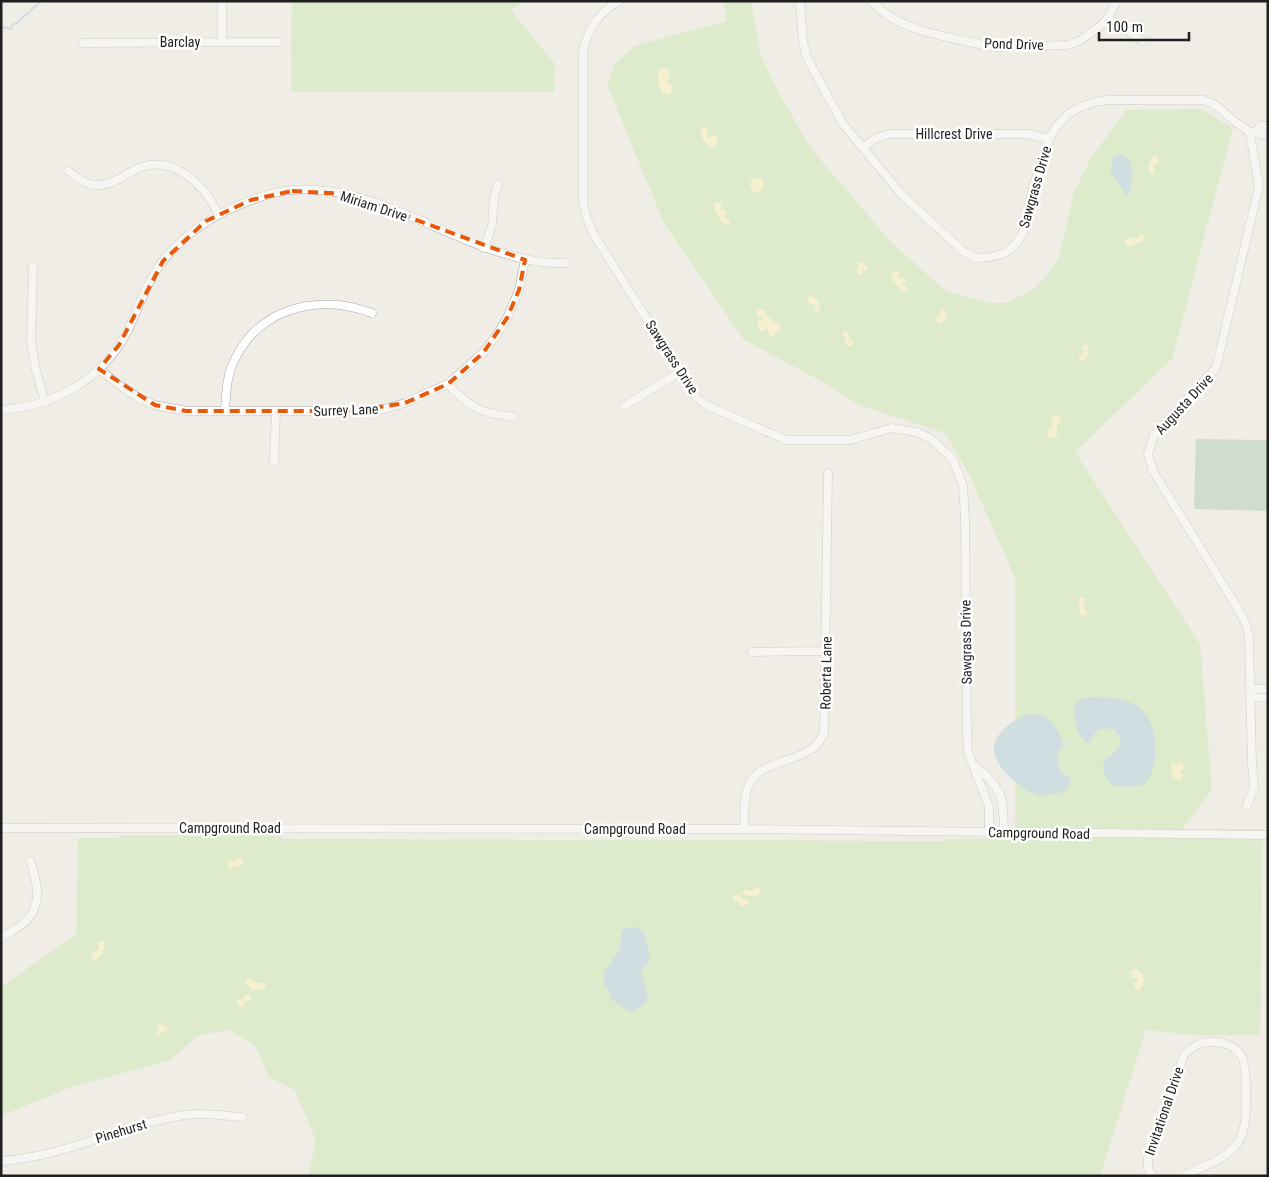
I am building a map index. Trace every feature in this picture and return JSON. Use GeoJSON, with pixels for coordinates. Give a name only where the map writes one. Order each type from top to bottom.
{"type":"FeatureCollection","features":[{"type":"Feature","properties":{"kind":"street"},"geometry":{"type":"LineString","coordinates":[[222,1],[222,42]]}},
{"type":"Feature","properties":{"kind":"street","name":"Sawgrass Drive"},"geometry":{"type":"LineString","coordinates":[[619,1],[607,8],[593,24],[583,51],[583,202],[587,219],[594,235],[696,397],[706,405],[777,438],[786,440],[850,440],[881,430],[892,428],[905,429],[917,432],[931,439],[953,459],[963,486],[966,735],[968,752],[989,807],[989,832]]}},
{"type":"Feature","properties":{"kind":"street","name":"Sawgrass Drive"},"geometry":{"type":"LineString","coordinates":[[800,1],[803,42],[807,58],[843,124],[902,196],[964,252],[977,258],[991,258],[1005,253],[1015,245],[1023,233],[1033,188],[1049,138],[1068,114],[1080,107],[1108,100],[1204,100],[1222,109],[1235,122],[1253,132]]}},
{"type":"Feature","properties":{"kind":"street","name":"Pond Drive"},"geometry":{"type":"LineString","coordinates":[[872,1],[881,11],[906,26],[987,46],[1068,45],[1090,34],[1108,18],[1117,1]]}},
{"type":"Feature","properties":{"kind":"street"},"geometry":{"type":"LineString","coordinates":[[1108,18],[1143,41]]}},
{"type":"Feature","properties":{"kind":"street","name":"Barclay"},"geometry":{"type":"LineString","coordinates":[[83,43],[277,42]]}},
{"type":"Feature","properties":{"kind":"street"},"geometry":{"type":"LineString","coordinates":[[1253,132],[1260,126],[1268,126]]}},
{"type":"Feature","properties":{"kind":"street"},"geometry":{"type":"LineString","coordinates":[[1253,132],[1268,134]]}},
{"type":"Feature","properties":{"kind":"street","name":"Augusta Drive"},"geometry":{"type":"LineString","coordinates":[[1246,806],[1254,787],[1249,637],[1246,625],[1240,612],[1153,471],[1148,454],[1154,435],[1216,368],[1259,186],[1253,132]]}},
{"type":"Feature","properties":{"kind":"street","name":"Hillcrest Drive"},"geometry":{"type":"LineString","coordinates":[[864,148],[874,138],[889,134],[1028,134],[1049,138]]}},
{"type":"Feature","properties":{"kind":"street"},"geometry":{"type":"LineString","coordinates":[[68,171],[84,183],[96,186],[107,184],[137,169],[152,165],[174,168],[186,174],[200,185],[212,200],[218,214]]}},
{"type":"Feature","properties":{"kind":"street"},"geometry":{"type":"LineString","coordinates":[[484,248],[492,226],[494,198],[498,184]]}},
{"type":"Feature","properties":{"kind":"street","name":"Miriam Drive"},"geometry":{"type":"LineString","coordinates":[[1,410],[22,409],[67,393],[100,368],[119,345],[148,285],[163,261],[187,236],[218,214],[250,200],[273,194],[312,190],[346,194],[382,206],[484,248],[525,260],[565,262]]}},
{"type":"Feature","properties":{"kind":"street","name":"Surrey Lane"},"geometry":{"type":"LineString","coordinates":[[100,368],[119,385],[137,397],[155,405],[186,411],[276,412],[384,409],[405,403],[448,384],[483,353],[507,318],[519,290],[525,260]]}},
{"type":"Feature","properties":{"kind":"street"},"geometry":{"type":"LineString","coordinates":[[33,267],[32,342],[36,370],[45,402]]}},
{"type":"Feature","properties":{"kind":"street"},"geometry":{"type":"LineString","coordinates":[[226,410],[230,370],[248,339],[272,318],[300,307],[330,303],[356,307],[372,313]]}},
{"type":"Feature","properties":{"kind":"street"},"geometry":{"type":"LineString","coordinates":[[624,406],[680,372]]}},
{"type":"Feature","properties":{"kind":"street"},"geometry":{"type":"LineString","coordinates":[[448,384],[470,406],[492,414],[512,417]]}},
{"type":"Feature","properties":{"kind":"street"},"geometry":{"type":"LineString","coordinates":[[274,461],[276,412]]}},
{"type":"Feature","properties":{"kind":"street","name":"Roberta Lane"},"geometry":{"type":"LineString","coordinates":[[744,829],[747,790],[754,777],[772,765],[802,755],[812,749],[820,742],[824,733],[828,473]]}},
{"type":"Feature","properties":{"kind":"street"},"geometry":{"type":"LineString","coordinates":[[752,652],[826,651]]}},
{"type":"Feature","properties":{"kind":"street"},"geometry":{"type":"LineString","coordinates":[[1250,689],[1268,689]]}},
{"type":"Feature","properties":{"kind":"street"},"geometry":{"type":"LineString","coordinates":[[1250,697],[1268,698]]}},
{"type":"Feature","properties":{"kind":"street"},"geometry":{"type":"LineString","coordinates":[[974,765],[988,776],[1000,793],[1004,832]]}},
{"type":"Feature","properties":{"kind":"street"},"geometry":{"type":"LineString","coordinates":[[984,793],[997,788]]}},
{"type":"Feature","properties":{"kind":"street","name":"Campground Road"},"geometry":{"type":"LineString","coordinates":[[1,828],[744,829],[1268,835]]}},
{"type":"Feature","properties":{"kind":"street"},"geometry":{"type":"LineString","coordinates":[[1,938],[26,921],[33,913],[36,903],[37,880],[30,861]]}},
{"type":"Feature","properties":{"kind":"street","name":"Invitational Drive"},"geometry":{"type":"LineString","coordinates":[[1153,1176],[1148,1168],[1148,1158],[1184,1055],[1191,1047],[1204,1042],[1219,1042],[1229,1045],[1241,1056],[1245,1065],[1244,1131],[1236,1146],[1229,1152],[1184,1176]]}},
{"type":"Feature","properties":{"kind":"street","name":"Pinehurst"},"geometry":{"type":"LineString","coordinates":[[1,1161],[51,1153],[156,1120],[186,1114],[242,1117]]}},
{"type":"Feature","properties":{"kind":"highlighted area"},"geometry":{"type":"Polygon","coordinates":[[[292,191],[346,194],[525,260],[519,290],[507,318],[483,353],[448,384],[405,403],[354,411],[186,411],[155,405],[99,369],[119,345],[163,261],[206,221],[251,200],[292,191]]]}},
{"type":"Feature","properties":{"kind":"green space"},"geometry":{"type":"Polygon","coordinates":[[[292,1],[525,1],[511,10],[555,64],[554,92],[291,92],[292,1]]]}},
{"type":"Feature","properties":{"kind":"green space"},"geometry":{"type":"Polygon","coordinates":[[[723,1],[751,1],[761,56],[780,95],[810,147],[892,243],[946,291],[989,303],[1005,303],[1032,291],[1049,273],[1059,257],[1074,192],[1091,158],[1126,110],[1201,109],[1233,128],[1172,359],[1075,452],[1200,644],[1212,790],[1182,829],[1263,829],[1260,1035],[1192,1035],[1146,1030],[1100,1176],[308,1176],[316,1141],[295,1090],[269,1077],[254,1044],[228,1030],[198,1036],[169,1061],[74,1086],[1,1116],[1,987],[76,934],[78,838],[119,838],[120,835],[282,835],[282,839],[945,841],[945,839],[1015,839],[1015,578],[969,474],[945,433],[859,405],[819,380],[744,340],[664,223],[607,85],[614,65],[634,46],[727,21],[723,1]]]}},
{"type":"Feature","properties":{"kind":"green space"},"geometry":{"type":"Polygon","coordinates":[[[1196,439],[1268,440],[1268,511],[1194,509],[1196,439]]]}},
{"type":"Feature","properties":{"kind":"sand"},"geometry":{"type":"Polygon","coordinates":[[[659,69],[668,69],[671,75],[666,82],[672,86],[673,91],[669,95],[662,92],[659,85],[659,69]]]}},
{"type":"Feature","properties":{"kind":"sand"},"geometry":{"type":"Polygon","coordinates":[[[705,127],[708,131],[707,138],[715,135],[718,138],[717,144],[713,148],[705,143],[702,137],[701,128],[705,127]]]}},
{"type":"Feature","properties":{"kind":"sand"},"geometry":{"type":"Polygon","coordinates":[[[1153,156],[1156,156],[1158,163],[1153,166],[1155,172],[1153,174],[1149,172],[1148,166],[1153,156]]]}},
{"type":"Feature","properties":{"kind":"sand"},"geometry":{"type":"Polygon","coordinates":[[[757,178],[762,180],[764,185],[762,190],[757,192],[752,190],[750,185],[752,180],[757,178]]]}},
{"type":"Feature","properties":{"kind":"sand"},"geometry":{"type":"Polygon","coordinates":[[[717,202],[722,203],[720,209],[726,211],[724,218],[730,220],[729,226],[723,223],[717,214],[714,204],[717,202]]]}},
{"type":"Feature","properties":{"kind":"sand"},"geometry":{"type":"Polygon","coordinates":[[[1139,234],[1145,235],[1143,240],[1131,247],[1127,246],[1125,241],[1127,239],[1138,238],[1139,234]]]}},
{"type":"Feature","properties":{"kind":"sand"},"geometry":{"type":"Polygon","coordinates":[[[863,262],[868,269],[865,271],[862,268],[863,273],[860,275],[857,272],[858,263],[863,262]]]}},
{"type":"Feature","properties":{"kind":"sand"},"geometry":{"type":"Polygon","coordinates":[[[896,271],[900,273],[898,278],[905,279],[905,282],[901,284],[907,286],[907,292],[902,291],[892,279],[892,274],[896,271]]]}},
{"type":"Feature","properties":{"kind":"sand"},"geometry":{"type":"Polygon","coordinates":[[[809,296],[814,297],[818,301],[820,310],[814,310],[815,304],[810,304],[807,301],[809,296]]]}},
{"type":"Feature","properties":{"kind":"sand"},"geometry":{"type":"Polygon","coordinates":[[[758,309],[764,310],[770,319],[780,326],[781,330],[776,331],[774,337],[769,335],[768,328],[762,332],[759,330],[757,320],[763,320],[764,318],[757,315],[758,309]]]}},
{"type":"Feature","properties":{"kind":"sand"},"geometry":{"type":"Polygon","coordinates":[[[942,309],[945,312],[946,318],[938,324],[935,318],[940,316],[942,309]]]}},
{"type":"Feature","properties":{"kind":"sand"},"geometry":{"type":"Polygon","coordinates":[[[844,330],[849,333],[849,338],[853,342],[852,346],[848,346],[845,342],[842,334],[844,330]]]}},
{"type":"Feature","properties":{"kind":"sand"},"geometry":{"type":"Polygon","coordinates":[[[1086,344],[1089,348],[1087,358],[1085,361],[1081,361],[1079,357],[1084,353],[1082,346],[1086,344]]]}},
{"type":"Feature","properties":{"kind":"sand"},"geometry":{"type":"Polygon","coordinates":[[[1059,415],[1061,419],[1060,423],[1057,424],[1057,435],[1056,437],[1049,437],[1047,435],[1048,429],[1053,429],[1051,417],[1059,415]]]}},
{"type":"Feature","properties":{"kind":"sand"},"geometry":{"type":"Polygon","coordinates":[[[1081,597],[1086,600],[1083,606],[1088,613],[1084,616],[1079,614],[1080,607],[1078,601],[1081,597]]]}},
{"type":"Feature","properties":{"kind":"sand"},"geometry":{"type":"Polygon","coordinates":[[[1171,762],[1175,763],[1176,769],[1178,763],[1182,763],[1185,766],[1185,769],[1180,771],[1183,776],[1181,780],[1176,780],[1173,777],[1171,762]]]}},
{"type":"Feature","properties":{"kind":"sand"},"geometry":{"type":"Polygon","coordinates":[[[239,858],[243,860],[243,864],[229,869],[228,861],[235,862],[239,858]]]}},
{"type":"Feature","properties":{"kind":"sand"},"geometry":{"type":"Polygon","coordinates":[[[756,887],[761,890],[758,895],[743,894],[744,890],[752,891],[756,887]]]}},
{"type":"Feature","properties":{"kind":"sand"},"geometry":{"type":"Polygon","coordinates":[[[739,894],[741,898],[748,900],[747,905],[741,906],[739,901],[733,900],[733,896],[739,894]]]}},
{"type":"Feature","properties":{"kind":"sand"},"geometry":{"type":"Polygon","coordinates":[[[100,941],[105,942],[103,951],[98,958],[93,960],[91,954],[99,950],[98,944],[100,941]]]}},
{"type":"Feature","properties":{"kind":"sand"},"geometry":{"type":"Polygon","coordinates":[[[1135,969],[1141,972],[1143,979],[1142,987],[1139,991],[1135,989],[1134,983],[1138,982],[1138,979],[1133,978],[1131,975],[1131,971],[1135,969]]]}},
{"type":"Feature","properties":{"kind":"sand"},"geometry":{"type":"Polygon","coordinates":[[[248,979],[256,983],[265,983],[266,988],[252,991],[245,982],[248,979]]]}},
{"type":"Feature","properties":{"kind":"sand"},"geometry":{"type":"Polygon","coordinates":[[[246,995],[250,995],[251,999],[245,1001],[244,1006],[240,1007],[236,999],[243,999],[246,995]]]}},
{"type":"Feature","properties":{"kind":"sand"},"geometry":{"type":"Polygon","coordinates":[[[158,1022],[168,1029],[161,1032],[158,1036],[155,1032],[159,1029],[156,1025],[158,1022]]]}},
{"type":"Feature","properties":{"kind":"water"},"geometry":{"type":"Polygon","coordinates":[[[1123,154],[1132,169],[1131,186],[1127,196],[1111,173],[1114,158],[1123,154]]]}},
{"type":"Feature","properties":{"kind":"water"},"geometry":{"type":"Polygon","coordinates":[[[1087,697],[1124,700],[1139,708],[1147,716],[1152,727],[1156,751],[1151,775],[1145,784],[1124,787],[1110,784],[1105,776],[1103,761],[1118,748],[1120,740],[1114,730],[1104,728],[1096,731],[1089,744],[1084,741],[1078,731],[1075,711],[1078,700],[1087,697]]]}},
{"type":"Feature","properties":{"kind":"water"},"geometry":{"type":"Polygon","coordinates":[[[1029,714],[1041,715],[1048,719],[1060,735],[1063,748],[1058,752],[1059,767],[1062,773],[1071,781],[1063,792],[1043,796],[1033,794],[1011,777],[998,762],[994,746],[1001,732],[1014,721],[1029,714]]]}},
{"type":"Feature","properties":{"kind":"water"},"geometry":{"type":"Polygon","coordinates":[[[637,927],[645,934],[650,955],[650,959],[641,972],[647,993],[647,1002],[636,1010],[629,1012],[610,998],[608,989],[604,986],[604,972],[619,951],[622,931],[626,928],[637,927]]]}},
{"type":"Feature","properties":{"kind":"waterway"},"geometry":{"type":"LineString","coordinates":[[1,29],[4,27],[11,29],[13,24],[17,23],[41,1]]}}]}
